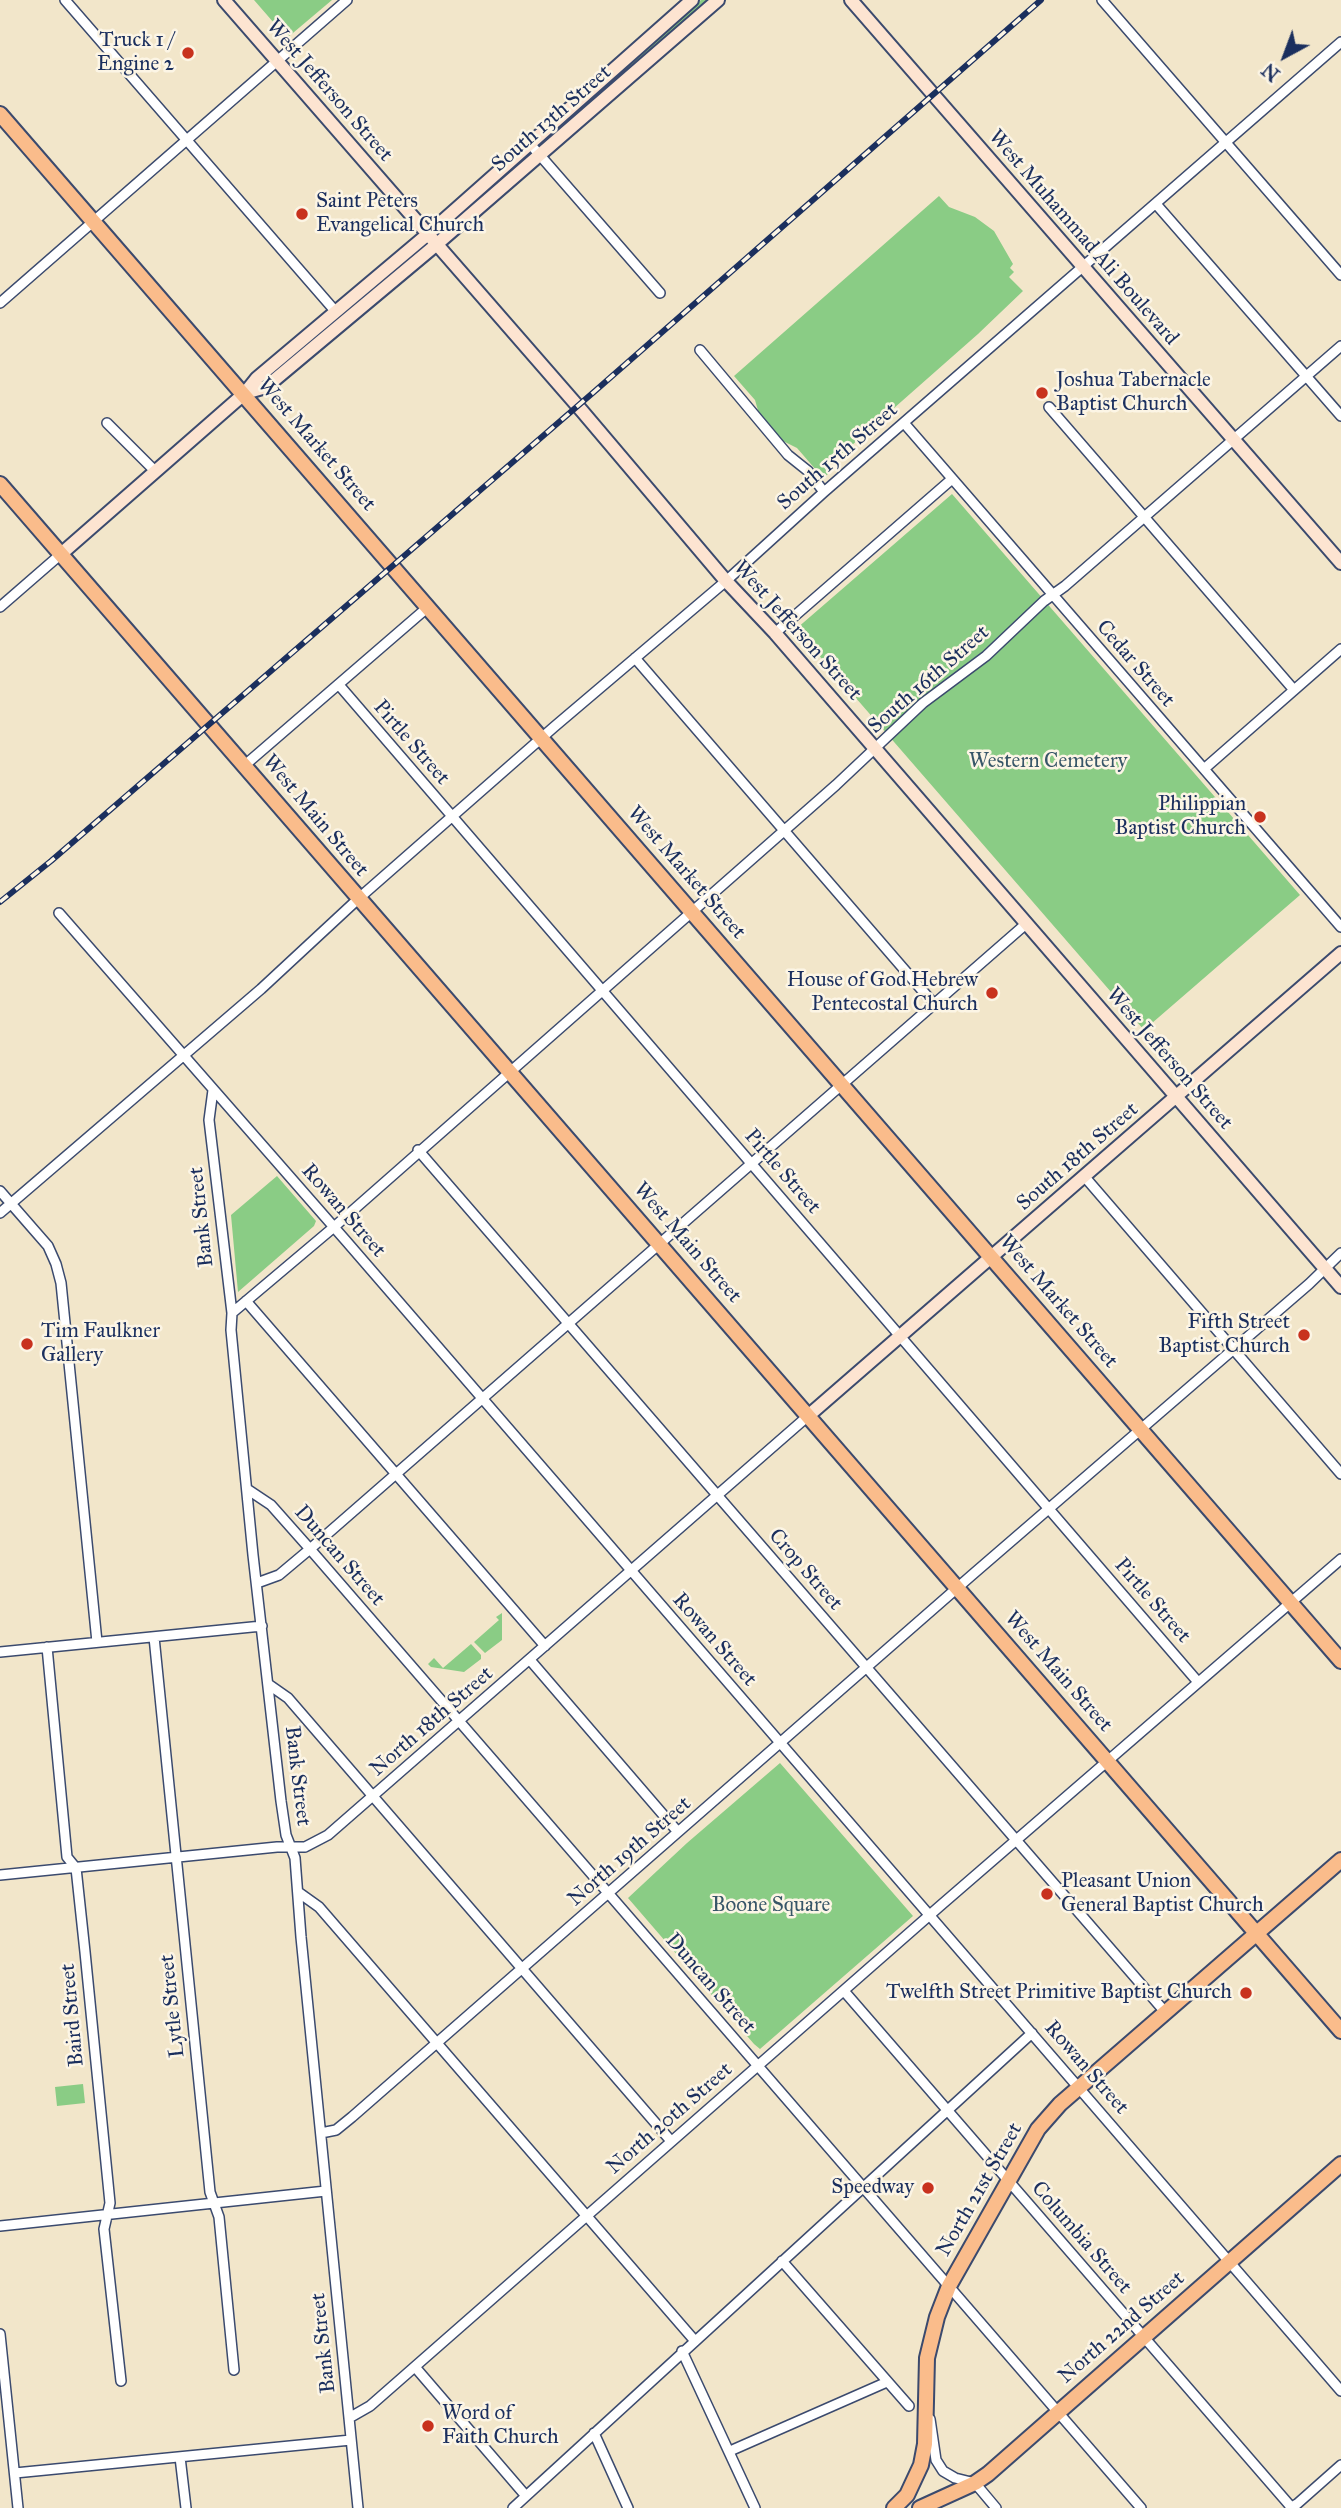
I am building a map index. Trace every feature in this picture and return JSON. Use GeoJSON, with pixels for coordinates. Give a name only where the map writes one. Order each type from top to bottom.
{"type":"FeatureCollection","features":[{"type":"Feature","properties":{"kind":"main road","name":"West Market Street"},"geometry":{"type":"LineString","coordinates":[[0,114],[1341,1661]]}},
{"type":"Feature","properties":{"kind":"main road","name":"West Main Street"},"geometry":{"type":"LineString","coordinates":[[0,484],[1341,2031]]}},
{"type":"Feature","properties":{"kind":"main road","name":"North 21st Street"},"geometry":{"type":"LineString","coordinates":[[894,2508],[906,2495],[921,2465],[926,2404],[925,2372],[929,2345],[949,2286],[1038,2129],[1060,2104],[1341,1860]]}},
{"type":"Feature","properties":{"kind":"main road","name":"North 22nd Street"},"geometry":{"type":"LineString","coordinates":[[920,2508],[975,2483],[1341,2164]]}},
{"type":"Feature","properties":{"kind":"street"},"geometry":{"type":"LineString","coordinates":[[65,0],[336,312]]}},
{"type":"Feature","properties":{"kind":"street","name":"West Jefferson Street"},"geometry":{"type":"LineString","coordinates":[[224,0],[1341,1287]]}},
{"type":"Feature","properties":{"kind":"street"},"geometry":{"type":"LineString","coordinates":[[0,303],[347,0]]}},
{"type":"Feature","properties":{"kind":"street","name":"South 13th Street"},"geometry":{"type":"LineString","coordinates":[[244,393],[266,387],[438,244],[692,0]]}},
{"type":"Feature","properties":{"kind":"street","name":"South 13th Street"},"geometry":{"type":"LineString","coordinates":[[61,554],[244,393],[257,378],[428,234],[719,0]]}},
{"type":"Feature","properties":{"kind":"street","name":"West Muhammad Ali Boulevard"},"geometry":{"type":"LineString","coordinates":[[851,0],[1341,563]]}},
{"type":"Feature","properties":{"kind":"street"},"geometry":{"type":"LineString","coordinates":[[1102,0],[1341,275]]}},
{"type":"Feature","properties":{"kind":"street","name":"South 15th Street"},"geometry":{"type":"LineString","coordinates":[[0,1213],[261,989],[358,899],[540,739],[726,581],[824,492],[1341,42]]}},
{"type":"Feature","properties":{"kind":"street"},"geometry":{"type":"LineString","coordinates":[[535,150],[660,293]]}},
{"type":"Feature","properties":{"kind":"street"},"geometry":{"type":"LineString","coordinates":[[1156,204],[1341,416]]}},
{"type":"Feature","properties":{"kind":"street","name":"South 16th Street"},"geometry":{"type":"LineString","coordinates":[[232,1313],[334,1227],[418,1150],[785,831],[922,703],[986,656],[1052,595],[1341,346]]}},
{"type":"Feature","properties":{"kind":"street"},"geometry":{"type":"LineString","coordinates":[[700,350],[780,445],[808,471],[824,492]]}},
{"type":"Feature","properties":{"kind":"street"},"geometry":{"type":"LineString","coordinates":[[1049,407],[1294,690]]}},
{"type":"Feature","properties":{"kind":"street"},"geometry":{"type":"LineString","coordinates":[[107,423],[155,471]]}},
{"type":"Feature","properties":{"kind":"street","name":"Cedar Street"},"geometry":{"type":"LineString","coordinates":[[904,423],[1341,927]]}},
{"type":"Feature","properties":{"kind":"street"},"geometry":{"type":"LineString","coordinates":[[775,633],[953,479]]}},
{"type":"Feature","properties":{"kind":"street"},"geometry":{"type":"LineString","coordinates":[[0,607],[61,554]]}},
{"type":"Feature","properties":{"kind":"street"},"geometry":{"type":"LineString","coordinates":[[245,765],[428,607]]}},
{"type":"Feature","properties":{"kind":"street"},"geometry":{"type":"LineString","coordinates":[[1204,769],[1341,649]]}},
{"type":"Feature","properties":{"kind":"street"},"geometry":{"type":"LineString","coordinates":[[635,658],[934,1004]]}},
{"type":"Feature","properties":{"kind":"street","name":"Pirtle Street"},"geometry":{"type":"LineString","coordinates":[[339,685],[1198,1682]]}},
{"type":"Feature","properties":{"kind":"street","name":"Rowan Street"},"geometry":{"type":"LineString","coordinates":[[59,913],[1341,2390]]}},
{"type":"Feature","properties":{"kind":"street"},"geometry":{"type":"LineString","coordinates":[[257,1583],[279,1575],[310,1549],[1027,923]]}},
{"type":"Feature","properties":{"kind":"street","name":"South 18th Street"},"geometry":{"type":"LineString","coordinates":[[808,1416],[1341,953]]}},
{"type":"Feature","properties":{"kind":"street","name":"Bank Street"},"geometry":{"type":"LineString","coordinates":[[213,1090],[209,1120],[232,1313],[231,1331],[281,1801],[286,1835],[295,1858],[358,2508]]}},
{"type":"Feature","properties":{"kind":"street","name":"Crop Street"},"geometry":{"type":"LineString","coordinates":[[418,1150],[1166,2013]]}},
{"type":"Feature","properties":{"kind":"street"},"geometry":{"type":"LineString","coordinates":[[1084,1176],[1341,1474]]}},
{"type":"Feature","properties":{"kind":"street"},"geometry":{"type":"LineString","coordinates":[[0,1191],[48,1246],[61,1283],[97,1642]]}},
{"type":"Feature","properties":{"kind":"street","name":"North 19th Street"},"geometry":{"type":"LineString","coordinates":[[321,2133],[336,2130],[1341,1254]]}},
{"type":"Feature","properties":{"kind":"street"},"geometry":{"type":"LineString","coordinates":[[246,1301],[545,1646]]}},
{"type":"Feature","properties":{"kind":"street","name":"North 18th Street"},"geometry":{"type":"LineString","coordinates":[[0,1875],[305,1847],[328,1835],[808,1416]]}},
{"type":"Feature","properties":{"kind":"street","name":"Duncan Street"},"geometry":{"type":"LineString","coordinates":[[247,1489],[271,1505],[310,1549],[1141,2508]]}},
{"type":"Feature","properties":{"kind":"street","name":"North 20th Street"},"geometry":{"type":"LineString","coordinates":[[349,2418],[370,2406],[1341,1559]]}},
{"type":"Feature","properties":{"kind":"street"},"geometry":{"type":"LineString","coordinates":[[0,1652],[262,1626]]}},
{"type":"Feature","properties":{"kind":"street","name":"Lytle Street"},"geometry":{"type":"LineString","coordinates":[[154,1637],[209,2192],[219,2217],[234,2370]]}},
{"type":"Feature","properties":{"kind":"street","name":"Baird Street"},"geometry":{"type":"LineString","coordinates":[[47,1647],[67,1857],[76,1868],[110,2203],[104,2229],[121,2381]]}},
{"type":"Feature","properties":{"kind":"street"},"geometry":{"type":"LineString","coordinates":[[530,1660],[678,1832]]}},
{"type":"Feature","properties":{"kind":"street"},"geometry":{"type":"LineString","coordinates":[[268,1684],[288,1698],[671,2141]]}},
{"type":"Feature","properties":{"kind":"street"},"geometry":{"type":"LineString","coordinates":[[298,1892],[318,1908],[695,2341]]}},
{"type":"Feature","properties":{"kind":"street","name":"Columbia Street"},"geometry":{"type":"LineString","coordinates":[[844,1991],[1291,2507]]}},
{"type":"Feature","properties":{"kind":"street"},"geometry":{"type":"LineString","coordinates":[[513,2508],[1032,2032]]}},
{"type":"Feature","properties":{"kind":"street"},"geometry":{"type":"LineString","coordinates":[[0,2226],[326,2191]]}},
{"type":"Feature","properties":{"kind":"street"},"geometry":{"type":"LineString","coordinates":[[782,2261],[909,2406]]}},
{"type":"Feature","properties":{"kind":"street"},"geometry":{"type":"LineString","coordinates":[[0,2334],[18,2508]]}},
{"type":"Feature","properties":{"kind":"street"},"geometry":{"type":"LineString","coordinates":[[682,2351],[755,2508]]}},
{"type":"Feature","properties":{"kind":"street"},"geometry":{"type":"LineString","coordinates":[[415,2367],[526,2496]]}},
{"type":"Feature","properties":{"kind":"street"},"geometry":{"type":"LineString","coordinates":[[730,2451],[887,2382]]}},
{"type":"Feature","properties":{"kind":"street"},"geometry":{"type":"LineString","coordinates":[[926,2404],[936,2460],[943,2471],[955,2478],[975,2483],[996,2508]]}},
{"type":"Feature","properties":{"kind":"street"},"geometry":{"type":"LineString","coordinates":[[594,2433],[628,2508]]}},
{"type":"Feature","properties":{"kind":"street"},"geometry":{"type":"LineString","coordinates":[[15,2473],[351,2440]]}},
{"type":"Feature","properties":{"kind":"street"},"geometry":{"type":"LineString","coordinates":[[180,2457],[186,2508]]}},
{"type":"Feature","properties":{"kind":"street"},"geometry":{"type":"LineString","coordinates":[[1291,2507],[1341,2465]]}},
{"type":"Feature","properties":{"kind":"green space"},"geometry":{"type":"Polygon","coordinates":[[[254,0],[332,0],[287,38],[254,0]]]}},
{"type":"Feature","properties":{"kind":"green space"},"geometry":{"type":"Polygon","coordinates":[[[701,0],[710,0],[547,140],[577,114],[594,94],[701,0]]]}},
{"type":"Feature","properties":{"kind":"green space"},"geometry":{"type":"Polygon","coordinates":[[[939,196],[949,207],[975,217],[994,231],[1013,264],[1010,268],[1014,272],[1009,277],[1023,291],[826,468],[828,474],[823,478],[797,448],[783,441],[759,414],[755,400],[734,376],[939,196]]]}},
{"type":"Feature","properties":{"kind":"green space","name":"Western Cemetery"},"geometry":{"type":"Polygon","coordinates":[[[952,494],[1300,895],[1144,1030],[796,629],[952,494]]]}},
{"type":"Feature","properties":{"kind":"green space"},"geometry":{"type":"Polygon","coordinates":[[[277,1176],[316,1221],[314,1226],[238,1292],[231,1215],[277,1176]]]}},
{"type":"Feature","properties":{"kind":"green space"},"geometry":{"type":"Polygon","coordinates":[[[502,1613],[502,1640],[485,1653],[474,1642],[499,1620],[496,1617],[502,1613]]]}},
{"type":"Feature","properties":{"kind":"green space"},"geometry":{"type":"Polygon","coordinates":[[[471,1644],[481,1655],[481,1659],[464,1672],[431,1667],[428,1664],[434,1658],[443,1668],[471,1644]]]}},
{"type":"Feature","properties":{"kind":"green space","name":"Boone Square"},"geometry":{"type":"Polygon","coordinates":[[[780,1763],[913,1916],[760,2049],[628,1898],[780,1763]]]}},
{"type":"Feature","properties":{"kind":"green space"},"geometry":{"type":"Polygon","coordinates":[[[83,2084],[85,2103],[57,2106],[55,2087],[83,2084]]]}},
{"type":"Feature","properties":{"kind":"railway"},"geometry":{"type":"LineString","coordinates":[[0,902],[51,861],[595,391],[1041,0]]}},
{"type":"Feature","properties":{"kind":"place","name":"Truck 1 / Engine 2"},"geometry":{"type":"Point","coordinates":[188,53]}},
{"type":"Feature","properties":{"kind":"place","name":"Saint Peters Evangelical Church"},"geometry":{"type":"Point","coordinates":[302,214]}},
{"type":"Feature","properties":{"kind":"place","name":"Joshua Tabernacle Baptist Church"},"geometry":{"type":"Point","coordinates":[1042,393]}},
{"type":"Feature","properties":{"kind":"place","name":"Philippian Baptist Church"},"geometry":{"type":"Point","coordinates":[1260,817]}},
{"type":"Feature","properties":{"kind":"place","name":"House of God Hebrew Pentecostal Church"},"geometry":{"type":"Point","coordinates":[992,993]}},
{"type":"Feature","properties":{"kind":"place","name":"Fifth Street Baptist Church"},"geometry":{"type":"Point","coordinates":[1304,1335]}},
{"type":"Feature","properties":{"kind":"place","name":"Tim Faulkner Gallery"},"geometry":{"type":"Point","coordinates":[27,1344]}},
{"type":"Feature","properties":{"kind":"place","name":"Pleasant Union General Baptist Church"},"geometry":{"type":"Point","coordinates":[1047,1894]}},
{"type":"Feature","properties":{"kind":"place","name":"Twelfth Street Primitive Baptist Church"},"geometry":{"type":"Point","coordinates":[1246,1993]}},
{"type":"Feature","properties":{"kind":"place","name":"Speedway"},"geometry":{"type":"Point","coordinates":[928,2188]}},
{"type":"Feature","properties":{"kind":"place","name":"Word of Faith Church"},"geometry":{"type":"Point","coordinates":[428,2426]}}]}
